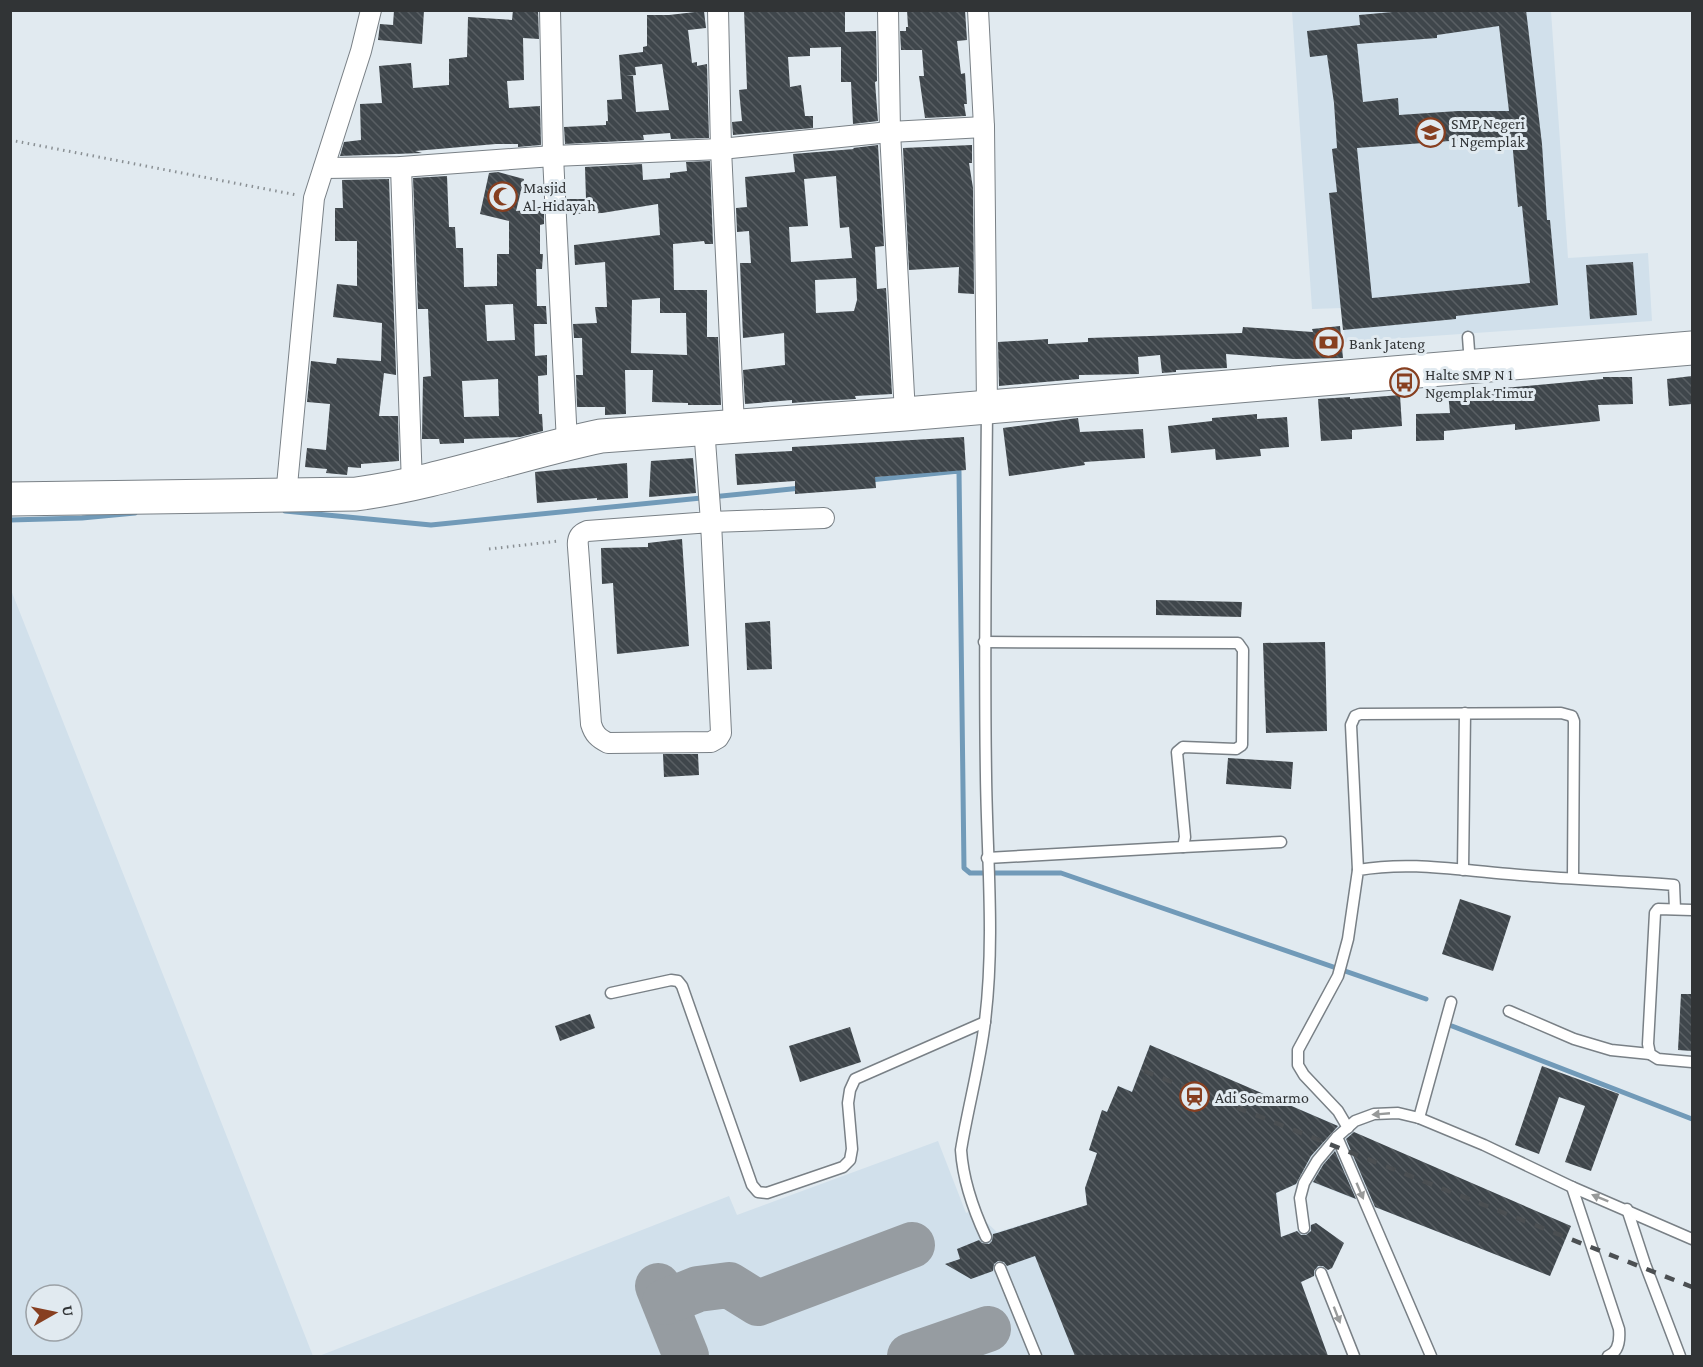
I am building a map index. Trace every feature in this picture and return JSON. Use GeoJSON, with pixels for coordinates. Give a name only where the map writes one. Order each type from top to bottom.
{"type":"FeatureCollection","features":[{"type":"Feature","properties":{"kind":"highway"},"geometry":{"type":"LineString","coordinates":[[10,499],[357,494],[412,484],[601,436],[905,414],[1469,352],[1692,348]]}},
{"type":"Feature","properties":{"kind":"street"},"geometry":{"type":"LineString","coordinates":[[286,496],[314,198],[361,51],[371,10]]}},
{"type":"Feature","properties":{"kind":"street"},"geometry":{"type":"LineString","coordinates":[[550,10],[553,156],[567,443]]}},
{"type":"Feature","properties":{"kind":"street"},"geometry":{"type":"LineString","coordinates":[[718,10],[721,149],[719,427],[709,496],[711,521],[722,731],[720,736],[711,742],[608,743],[599,739],[591,724],[578,540],[580,534],[587,531],[711,521],[824,518]]}},
{"type":"Feature","properties":{"kind":"street"},"geometry":{"type":"LineString","coordinates":[[888,10],[890,132],[905,414]]}},
{"type":"Feature","properties":{"kind":"street"},"geometry":{"type":"LineString","coordinates":[[978,10],[984,127],[987,406]]}},
{"type":"Feature","properties":{"kind":"street"},"geometry":{"type":"LineString","coordinates":[[324,168],[401,167],[553,156],[721,149],[890,132],[984,127]]}},
{"type":"Feature","properties":{"kind":"street"},"geometry":{"type":"LineString","coordinates":[[401,167],[412,484]]}},
{"type":"Feature","properties":{"kind":"lane"},"geometry":{"type":"LineString","coordinates":[[986,1237],[973,1210],[963,1171],[961,1150],[985,1022],[989,963],[990,901],[987,858],[984,642],[987,406]]}},
{"type":"Feature","properties":{"kind":"lane"},"geometry":{"type":"LineString","coordinates":[[984,642],[1240,644],[1243,650],[1242,745],[1236,749],[1183,747],[1177,752],[1185,837],[1183,847]]}},
{"type":"Feature","properties":{"kind":"lane"},"geometry":{"type":"LineString","coordinates":[[1463,870],[1465,713]]}},
{"type":"Feature","properties":{"kind":"lane"},"geometry":{"type":"LineString","coordinates":[[1348,1128],[1338,1111],[1304,1075],[1298,1065],[1298,1050],[1338,976],[1348,939],[1358,870],[1351,725],[1355,716],[1360,714],[1562,713],[1572,716],[1574,721],[1572,877]]}},
{"type":"Feature","properties":{"kind":"lane"},"geometry":{"type":"LineString","coordinates":[[987,858],[1281,842]]}},
{"type":"Feature","properties":{"kind":"lane"},"geometry":{"type":"LineString","coordinates":[[1358,870],[1398,865],[1674,885],[1675,909]]}},
{"type":"Feature","properties":{"kind":"lane"},"geometry":{"type":"LineString","coordinates":[[1650,1054],[1648,1044],[1654,917],[1658,909],[1692,910]]}},
{"type":"Feature","properties":{"kind":"lane"},"geometry":{"type":"LineString","coordinates":[[611,993],[671,980],[678,981],[682,986],[752,1185],[758,1192],[767,1193],[843,1167],[850,1160],[852,1149],[848,1103],[855,1079],[985,1022]]}},
{"type":"Feature","properties":{"kind":"lane"},"geometry":{"type":"LineString","coordinates":[[1419,1118],[1451,1002]]}},
{"type":"Feature","properties":{"kind":"lane"},"geometry":{"type":"LineString","coordinates":[[1509,1011],[1583,1042],[1611,1050],[1650,1054],[1658,1059],[1692,1062]]}},
{"type":"Feature","properties":{"kind":"lane"},"geometry":{"type":"LineString","coordinates":[[1304,1228],[1300,1198],[1304,1182],[1317,1161],[1337,1137],[1356,1121],[1374,1114],[1398,1113],[1419,1118],[1484,1145],[1572,1187],[1692,1239]]}},
{"type":"Feature","properties":{"kind":"lane"},"geometry":{"type":"LineString","coordinates":[[1337,1137],[1431,1356]]}},
{"type":"Feature","properties":{"kind":"lane"},"geometry":{"type":"LineString","coordinates":[[1572,1187],[1619,1329],[1620,1340],[1613,1354],[1608,1356]]}},
{"type":"Feature","properties":{"kind":"lane"},"geometry":{"type":"LineString","coordinates":[[1627,1209],[1680,1356]]}},
{"type":"Feature","properties":{"kind":"lane"},"geometry":{"type":"LineString","coordinates":[[1000,1268],[1036,1356]]}},
{"type":"Feature","properties":{"kind":"lane"},"geometry":{"type":"LineString","coordinates":[[1321,1273],[1354,1356]]}},
{"type":"Feature","properties":{"kind":"path"},"geometry":{"type":"LineString","coordinates":[[10,140],[314,198]]}},
{"type":"Feature","properties":{"kind":"path"},"geometry":{"type":"LineString","coordinates":[[489,549],[578,540]]}},
{"type":"Feature","properties":{"kind":"shaded area","name":"SMP Negeri 1 Ngemplak"},"geometry":{"type":"Polygon","coordinates":[[[1292,11],[1551,11],[1568,258],[1648,253],[1652,321],[1345,342],[1342,308],[1312,309],[1292,11]]]}},
{"type":"Feature","properties":{"kind":"shaded area"},"geometry":{"type":"Polygon","coordinates":[[[11,590],[313,1356],[11,1356],[11,590]]]}},
{"type":"Feature","properties":{"kind":"shaded area"},"geometry":{"type":"Polygon","coordinates":[[[1150,1045],[1571,1226],[1550,1276],[1306,1180],[1277,1193],[1281,1237],[1316,1223],[1344,1243],[1332,1268],[1301,1282],[1328,1356],[319,1356],[729,1196],[737,1215],[938,1141],[966,1213],[973,1210],[997,1232],[1087,1205],[1085,1188],[1097,1153],[1089,1150],[1102,1110],[1108,1111],[1118,1086],[1132,1091],[1150,1045]]]}},
{"type":"Feature","properties":{"kind":"building"},"geometry":{"type":"Polygon","coordinates":[[[394,10],[424,10],[422,44],[378,40],[380,24],[393,25],[394,10]]]}},
{"type":"Feature","properties":{"kind":"building"},"geometry":{"type":"Polygon","coordinates":[[[513,10],[538,10],[539,39],[523,38],[524,80],[507,81],[509,108],[540,106],[541,145],[518,147],[518,144],[496,144],[415,151],[422,153],[340,156],[344,142],[361,140],[360,104],[382,103],[379,66],[411,63],[413,88],[449,85],[449,59],[467,57],[468,17],[512,20],[513,10]]]}},
{"type":"Feature","properties":{"kind":"building"},"geometry":{"type":"Polygon","coordinates":[[[744,10],[845,10],[845,32],[876,31],[877,81],[875,82],[878,121],[853,124],[851,82],[841,82],[841,47],[810,48],[810,56],[788,57],[790,87],[801,85],[805,116],[813,116],[813,128],[733,135],[732,122],[742,121],[739,90],[747,89],[744,10]]]}},
{"type":"Feature","properties":{"kind":"building"},"geometry":{"type":"Polygon","coordinates":[[[907,10],[965,10],[967,40],[957,41],[961,74],[965,73],[966,116],[925,118],[919,76],[924,76],[922,50],[901,50],[900,31],[906,31],[908,27],[907,10]]]}},
{"type":"Feature","properties":{"kind":"building"},"geometry":{"type":"Polygon","coordinates":[[[1415,10],[1526,10],[1558,305],[1456,316],[1456,319],[1343,330],[1329,193],[1337,192],[1332,149],[1337,148],[1334,103],[1327,55],[1310,57],[1307,31],[1360,25],[1359,15],[1415,10]],[[1499,26],[1437,35],[1437,38],[1357,44],[1363,102],[1398,98],[1399,115],[1458,111],[1509,111],[1499,26]],[[1463,140],[1357,148],[1372,298],[1530,283],[1522,206],[1518,207],[1512,140],[1463,140]]]}},
{"type":"Feature","properties":{"kind":"building"},"geometry":{"type":"Polygon","coordinates":[[[704,11],[706,28],[688,30],[692,63],[697,62],[697,66],[707,64],[709,138],[671,139],[670,133],[643,135],[644,140],[565,144],[564,127],[606,125],[608,121],[607,100],[622,99],[619,55],[643,52],[643,47],[647,46],[647,15],[704,11]],[[662,64],[635,67],[636,75],[626,76],[633,76],[636,112],[669,110],[662,64]]]}},
{"type":"Feature","properties":{"kind":"building"},"geometry":{"type":"Polygon","coordinates":[[[878,145],[884,246],[875,247],[877,289],[886,288],[892,394],[855,396],[856,399],[792,403],[792,400],[745,404],[743,370],[785,365],[784,333],[743,338],[740,263],[751,263],[749,231],[737,232],[736,208],[747,207],[745,177],[795,172],[793,154],[878,145]],[[836,176],[804,179],[808,226],[789,227],[791,262],[852,258],[849,227],[840,228],[836,176]],[[856,278],[815,280],[816,313],[854,311],[857,300],[856,278]]]}},
{"type":"Feature","properties":{"kind":"building"},"geometry":{"type":"Polygon","coordinates":[[[972,145],[972,163],[969,163],[973,188],[974,294],[958,293],[959,267],[909,270],[903,148],[972,145]]]}},
{"type":"Feature","properties":{"kind":"building"},"geometry":{"type":"Polygon","coordinates":[[[710,161],[713,244],[705,244],[704,241],[673,244],[674,290],[707,290],[707,337],[718,337],[721,405],[652,402],[653,370],[625,370],[626,414],[605,415],[605,407],[577,407],[576,375],[583,375],[582,338],[574,338],[573,324],[597,323],[595,307],[607,307],[605,262],[575,265],[574,245],[660,235],[658,204],[602,213],[568,214],[567,199],[586,199],[585,167],[642,164],[643,180],[670,178],[670,173],[687,171],[686,162],[710,161]],[[660,298],[632,300],[631,353],[687,355],[686,313],[660,313],[660,298]]]}},
{"type":"Feature","properties":{"kind":"building"},"geometry":{"type":"Polygon","coordinates":[[[498,172],[524,179],[516,211],[544,209],[544,224],[540,225],[542,269],[536,269],[537,306],[546,306],[547,324],[534,324],[535,356],[547,355],[547,375],[538,376],[539,414],[542,414],[543,431],[520,437],[464,439],[464,443],[440,444],[439,439],[422,439],[423,377],[431,376],[428,309],[418,309],[413,178],[447,176],[449,227],[455,227],[456,248],[463,248],[464,287],[497,286],[497,254],[509,254],[509,221],[480,214],[489,173],[498,172]],[[513,304],[485,305],[487,341],[515,340],[513,304]],[[498,379],[462,381],[464,417],[499,416],[498,379]]]}},
{"type":"Feature","properties":{"kind":"building"},"geometry":{"type":"Polygon","coordinates":[[[389,179],[396,375],[384,373],[379,416],[398,416],[399,461],[361,464],[361,468],[348,467],[347,475],[326,473],[327,469],[305,467],[307,448],[326,450],[330,404],[307,402],[311,361],[336,364],[337,358],[381,361],[382,323],[333,317],[337,284],[357,286],[357,241],[335,241],[335,208],[343,208],[342,180],[389,179]]]}},
{"type":"Feature","properties":{"kind":"building"},"geometry":{"type":"Polygon","coordinates":[[[1633,262],[1637,315],[1590,319],[1586,265],[1633,262]]]}},
{"type":"Feature","properties":{"kind":"building"},"geometry":{"type":"Polygon","coordinates":[[[1340,326],[1343,358],[1294,359],[1226,354],[1227,368],[1176,370],[1176,372],[1162,373],[1160,355],[1138,357],[1139,374],[1079,375],[1079,379],[999,386],[998,342],[1048,339],[1048,344],[1088,342],[1088,338],[1242,333],[1243,327],[1313,332],[1312,329],[1340,326]]]}},
{"type":"Feature","properties":{"kind":"building"},"geometry":{"type":"Polygon","coordinates":[[[1692,376],[1692,404],[1669,406],[1667,379],[1692,376]]]}},
{"type":"Feature","properties":{"kind":"building"},"geometry":{"type":"Polygon","coordinates":[[[1603,377],[1632,377],[1633,404],[1598,405],[1600,421],[1515,430],[1515,424],[1444,431],[1444,440],[1416,441],[1416,414],[1450,413],[1448,393],[1603,379],[1603,377]]]}},
{"type":"Feature","properties":{"kind":"building"},"geometry":{"type":"Polygon","coordinates":[[[1400,395],[1402,426],[1352,430],[1352,439],[1321,441],[1318,399],[1400,395]]]}},
{"type":"Feature","properties":{"kind":"building"},"geometry":{"type":"Polygon","coordinates":[[[1257,414],[1257,419],[1287,417],[1289,447],[1260,449],[1261,456],[1216,460],[1215,449],[1171,453],[1168,426],[1212,421],[1212,418],[1257,414]]]}},
{"type":"Feature","properties":{"kind":"building"},"geometry":{"type":"Polygon","coordinates":[[[1078,418],[1080,432],[1143,429],[1145,458],[1084,462],[1085,465],[1009,476],[1003,428],[1078,418]]]}},
{"type":"Feature","properties":{"kind":"building"},"geometry":{"type":"Polygon","coordinates":[[[964,437],[966,470],[875,477],[876,488],[795,494],[795,481],[737,485],[735,454],[792,451],[792,447],[964,437]]]}},
{"type":"Feature","properties":{"kind":"building"},"geometry":{"type":"Polygon","coordinates":[[[693,458],[696,493],[649,497],[651,461],[693,458]]]}},
{"type":"Feature","properties":{"kind":"building"},"geometry":{"type":"Polygon","coordinates":[[[627,463],[628,498],[537,503],[535,472],[627,463]]]}},
{"type":"Feature","properties":{"kind":"building"},"geometry":{"type":"Polygon","coordinates":[[[682,539],[689,646],[617,654],[613,583],[602,584],[601,548],[648,547],[648,543],[682,539]]]}},
{"type":"Feature","properties":{"kind":"building"},"geometry":{"type":"Polygon","coordinates":[[[1156,600],[1242,602],[1241,617],[1156,615],[1156,600]]]}},
{"type":"Feature","properties":{"kind":"building"},"geometry":{"type":"Polygon","coordinates":[[[770,621],[772,669],[747,670],[745,623],[770,621]]]}},
{"type":"Feature","properties":{"kind":"building"},"geometry":{"type":"Polygon","coordinates":[[[1325,642],[1327,731],[1266,733],[1263,643],[1325,642]]]}},
{"type":"Feature","properties":{"kind":"building"},"geometry":{"type":"Polygon","coordinates":[[[663,754],[698,754],[699,775],[664,777],[663,754]]]}},
{"type":"Feature","properties":{"kind":"building"},"geometry":{"type":"Polygon","coordinates":[[[1228,758],[1293,762],[1291,789],[1226,784],[1228,758]]]}},
{"type":"Feature","properties":{"kind":"building"},"geometry":{"type":"Polygon","coordinates":[[[1460,899],[1511,916],[1493,971],[1442,954],[1460,899]]]}},
{"type":"Feature","properties":{"kind":"building"},"geometry":{"type":"Polygon","coordinates":[[[1681,994],[1692,994],[1692,1051],[1678,1050],[1681,994]]]}},
{"type":"Feature","properties":{"kind":"building"},"geometry":{"type":"Polygon","coordinates":[[[590,1014],[595,1028],[560,1041],[555,1026],[590,1014]]]}},
{"type":"Feature","properties":{"kind":"building"},"geometry":{"type":"Polygon","coordinates":[[[850,1027],[861,1062],[800,1082],[789,1046],[850,1027]]]}},
{"type":"Feature","properties":{"kind":"building"},"geometry":{"type":"Polygon","coordinates":[[[1150,1045],[1338,1126],[1311,1156],[1296,1184],[1276,1193],[1281,1237],[1297,1231],[1301,1235],[1306,1235],[1311,1231],[1311,1225],[1316,1223],[1344,1243],[1332,1268],[1328,1270],[1323,1266],[1318,1266],[1314,1271],[1314,1276],[1301,1282],[1328,1356],[1075,1356],[1035,1256],[1007,1266],[1004,1262],[998,1261],[994,1264],[993,1271],[971,1279],[945,1264],[960,1259],[957,1249],[979,1240],[989,1244],[993,1234],[1087,1205],[1085,1188],[1097,1153],[1089,1150],[1102,1110],[1107,1112],[1118,1086],[1132,1092],[1150,1045]]]}},
{"type":"Feature","properties":{"kind":"building"},"geometry":{"type":"Polygon","coordinates":[[[1542,1066],[1619,1094],[1591,1171],[1565,1162],[1585,1106],[1559,1097],[1539,1154],[1515,1145],[1542,1066]]]}},
{"type":"Feature","properties":{"kind":"building"},"geometry":{"type":"Polygon","coordinates":[[[1354,1132],[1571,1226],[1550,1276],[1375,1207],[1346,1139],[1354,1132]]]}},
{"type":"Feature","properties":{"kind":"building"},"geometry":{"type":"Polygon","coordinates":[[[1335,1151],[1356,1199],[1313,1182],[1335,1151]]]}},
{"type":"Feature","properties":{"kind":"waterway"},"geometry":{"type":"LineString","coordinates":[[870,480],[959,471],[964,868],[970,873],[1061,873],[1426,999]]}},
{"type":"Feature","properties":{"kind":"waterway"},"geometry":{"type":"LineString","coordinates":[[285,511],[431,525],[801,488]]}},
{"type":"Feature","properties":{"kind":"waterway"},"geometry":{"type":"LineString","coordinates":[[10,520],[82,518],[135,513]]}},
{"type":"Feature","properties":{"kind":"waterway"},"geometry":{"type":"LineString","coordinates":[[1452,1026],[1692,1119]]}},
{"type":"Feature","properties":{"kind":"taxiway"},"geometry":{"type":"LineString","coordinates":[[665,1302],[698,1289],[729,1285],[758,1303],[912,1245]]}},
{"type":"Feature","properties":{"kind":"taxiway"},"geometry":{"type":"LineString","coordinates":[[658,1286],[686,1356]]}},
{"type":"Feature","properties":{"kind":"taxiway"},"geometry":{"type":"LineString","coordinates":[[910,1356],[988,1329]]}},
{"type":"Feature","properties":{"kind":"railway"},"geometry":{"type":"LineString","coordinates":[[1144,1071],[1692,1287]]}},
{"type":"Feature","properties":{"kind":"place","name":"SMP Negeri 1 Ngemplak"},"geometry":{"type":"Point","coordinates":[1430,132]}},
{"type":"Feature","properties":{"kind":"place","name":"Masjid Al-Hidayah"},"geometry":{"type":"Point","coordinates":[502,196]}},
{"type":"Feature","properties":{"kind":"place","name":"Bank Jateng"},"geometry":{"type":"Point","coordinates":[1328,343]}},
{"type":"Feature","properties":{"kind":"place","name":"Halte SMP N 1 Ngemplak Timur"},"geometry":{"type":"Point","coordinates":[1404,383]}},
{"type":"Feature","properties":{"kind":"place","name":"Adi Soemarmo"},"geometry":{"type":"Point","coordinates":[1194,1097]}}]}
